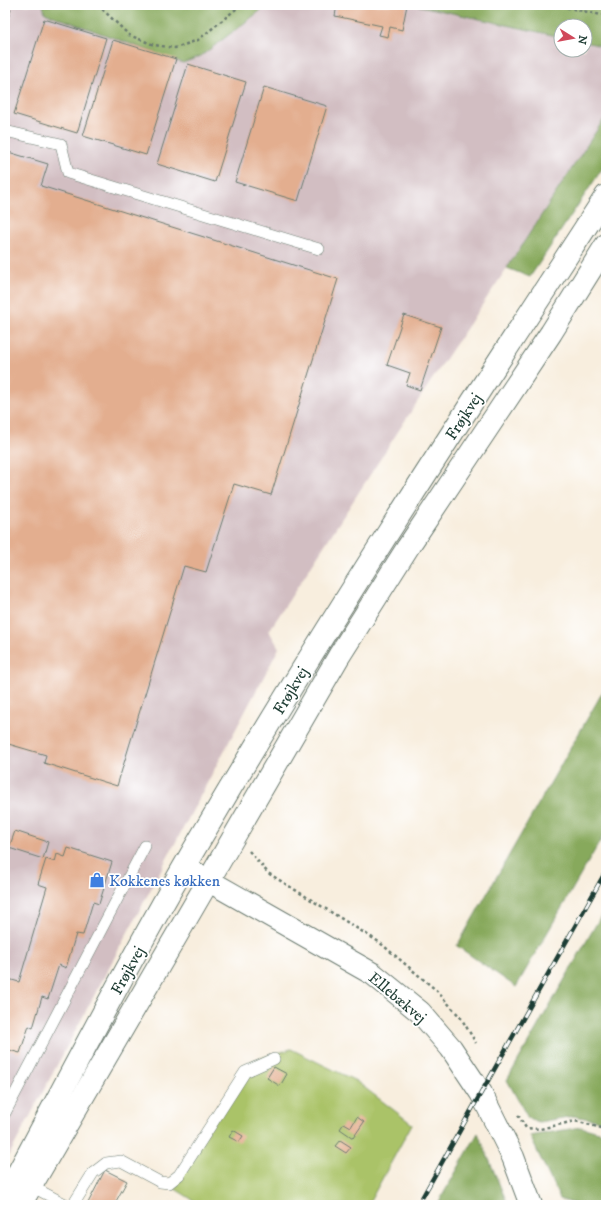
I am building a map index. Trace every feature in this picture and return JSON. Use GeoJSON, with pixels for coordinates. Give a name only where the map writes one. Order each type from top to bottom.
{"type":"FeatureCollection","features":[{"type":"Feature","properties":{"kind":"street","name":"Frøjkvej"},"geometry":{"type":"LineString","coordinates":[[20,1205],[23,1182],[117,988],[212,818],[373,555],[606,196]]}},
{"type":"Feature","properties":{"kind":"street","name":"Frøjkvej"},"geometry":{"type":"LineString","coordinates":[[5,1201],[23,1182],[114,1046],[208,880],[339,656],[408,547],[551,333],[606,245]]}},
{"type":"Feature","properties":{"kind":"street","name":"Ellebækvej"},"geometry":{"type":"LineString","coordinates":[[184,867],[374,974],[420,1012],[451,1048],[481,1092],[513,1157],[531,1205]]}},
{"type":"Feature","properties":{"kind":"lane"},"geometry":{"type":"LineString","coordinates":[[5,131],[61,144],[68,173],[319,249]]}},
{"type":"Feature","properties":{"kind":"lane"},"geometry":{"type":"LineString","coordinates":[[5,1113],[145,846]]}},
{"type":"Feature","properties":{"kind":"lane"},"geometry":{"type":"LineString","coordinates":[[73,1205],[92,1173],[106,1163],[121,1161],[160,1182],[169,1183],[179,1175],[245,1072],[274,1059]]}},
{"type":"Feature","properties":{"kind":"lane"},"geometry":{"type":"LineString","coordinates":[[23,1182],[67,1205]]}},
{"type":"Feature","properties":{"kind":"path"},"geometry":{"type":"LineString","coordinates":[[98,5],[129,35],[154,45],[175,48],[198,40],[241,5]]}},
{"type":"Feature","properties":{"kind":"path"},"geometry":{"type":"LineString","coordinates":[[556,5],[606,16]]}},
{"type":"Feature","properties":{"kind":"shaded area"},"geometry":{"type":"Polygon","coordinates":[[[5,5],[43,5],[45,13],[201,56],[268,5],[416,5],[553,35],[553,58],[593,58],[593,44],[606,47],[606,116],[423,393],[269,631],[279,648],[5,1163],[5,5]]]}},
{"type":"Feature","properties":{"kind":"green space"},"geometry":{"type":"Polygon","coordinates":[[[43,5],[268,5],[201,56],[183,63],[45,13],[43,5]]]}},
{"type":"Feature","properties":{"kind":"green space"},"geometry":{"type":"Polygon","coordinates":[[[416,5],[606,5],[606,47],[593,44],[593,18],[553,18],[553,35],[416,5]]]}},
{"type":"Feature","properties":{"kind":"green space"},"geometry":{"type":"Polygon","coordinates":[[[606,116],[606,163],[530,277],[507,268],[606,116]]]}},
{"type":"Feature","properties":{"kind":"green space"},"geometry":{"type":"Polygon","coordinates":[[[606,686],[606,831],[516,987],[457,946],[606,686]]]}},
{"type":"Feature","properties":{"kind":"green space"},"geometry":{"type":"Polygon","coordinates":[[[606,907],[606,1122],[574,1116],[539,1122],[528,1118],[507,1080],[606,907]]]}},
{"type":"Feature","properties":{"kind":"green space"},"geometry":{"type":"Polygon","coordinates":[[[291,1049],[356,1081],[412,1124],[368,1205],[201,1205],[172,1187],[251,1061],[291,1049]]]}},
{"type":"Feature","properties":{"kind":"green space"},"geometry":{"type":"Polygon","coordinates":[[[581,1127],[606,1134],[606,1205],[577,1205],[560,1199],[530,1136],[581,1127]]]}},
{"type":"Feature","properties":{"kind":"green space"},"geometry":{"type":"Polygon","coordinates":[[[478,1133],[508,1205],[437,1205],[478,1133]]]}},
{"type":"Feature","properties":{"kind":"building"},"geometry":{"type":"Polygon","coordinates":[[[337,5],[407,5],[402,30],[390,27],[388,37],[379,35],[382,26],[335,16],[337,5]]]}},
{"type":"Feature","properties":{"kind":"building"},"geometry":{"type":"Polygon","coordinates":[[[5,7],[11,9],[5,27],[5,7]]]}},
{"type":"Feature","properties":{"kind":"building"},"geometry":{"type":"Polygon","coordinates":[[[44,19],[106,38],[77,133],[14,114],[44,19]]]}},
{"type":"Feature","properties":{"kind":"building"},"geometry":{"type":"Polygon","coordinates":[[[113,40],[176,59],[146,155],[83,136],[113,40]]]}},
{"type":"Feature","properties":{"kind":"building"},"geometry":{"type":"Polygon","coordinates":[[[188,64],[246,82],[215,182],[157,164],[188,64]]]}},
{"type":"Feature","properties":{"kind":"building"},"geometry":{"type":"Polygon","coordinates":[[[264,87],[327,106],[298,201],[235,182],[264,87]]]}},
{"type":"Feature","properties":{"kind":"building"},"geometry":{"type":"Polygon","coordinates":[[[5,151],[48,164],[41,186],[338,279],[271,495],[234,484],[206,572],[184,566],[117,786],[44,763],[46,755],[5,743],[5,151]]]}},
{"type":"Feature","properties":{"kind":"building"},"geometry":{"type":"Polygon","coordinates":[[[404,315],[441,327],[420,390],[406,385],[410,373],[387,365],[404,315]]]}},
{"type":"Feature","properties":{"kind":"building"},"geometry":{"type":"Polygon","coordinates":[[[15,831],[48,842],[43,859],[9,848],[15,831]]]}},
{"type":"Feature","properties":{"kind":"building"},"geometry":{"type":"Polygon","coordinates":[[[68,848],[112,862],[99,904],[93,902],[83,935],[76,934],[66,968],[59,965],[48,999],[42,997],[33,1028],[29,1026],[20,1053],[5,1049],[5,978],[19,982],[47,887],[38,884],[46,859],[55,862],[57,854],[65,857],[68,848]]]}},
{"type":"Feature","properties":{"kind":"building"},"geometry":{"type":"Polygon","coordinates":[[[274,1067],[287,1074],[280,1086],[267,1078],[274,1067]]]}},
{"type":"Feature","properties":{"kind":"building"},"geometry":{"type":"Polygon","coordinates":[[[357,1117],[364,1122],[353,1138],[340,1129],[344,1123],[351,1127],[357,1117]]]}},
{"type":"Feature","properties":{"kind":"building"},"geometry":{"type":"Polygon","coordinates":[[[233,1130],[243,1136],[239,1142],[229,1137],[233,1130]]]}},
{"type":"Feature","properties":{"kind":"building"},"geometry":{"type":"Polygon","coordinates":[[[340,1140],[351,1147],[346,1153],[335,1146],[340,1140]]]}},
{"type":"Feature","properties":{"kind":"building"},"geometry":{"type":"Polygon","coordinates":[[[105,1170],[127,1181],[114,1205],[92,1205],[88,1203],[105,1170]]]}},
{"type":"Feature","properties":{"kind":"railway"},"geometry":{"type":"LineString","coordinates":[[418,1205],[606,871]]}},
{"type":"Feature","properties":{"kind":"place","name":"Kokkenes køkken"},"geometry":{"type":"Point","coordinates":[97,880]}}]}
